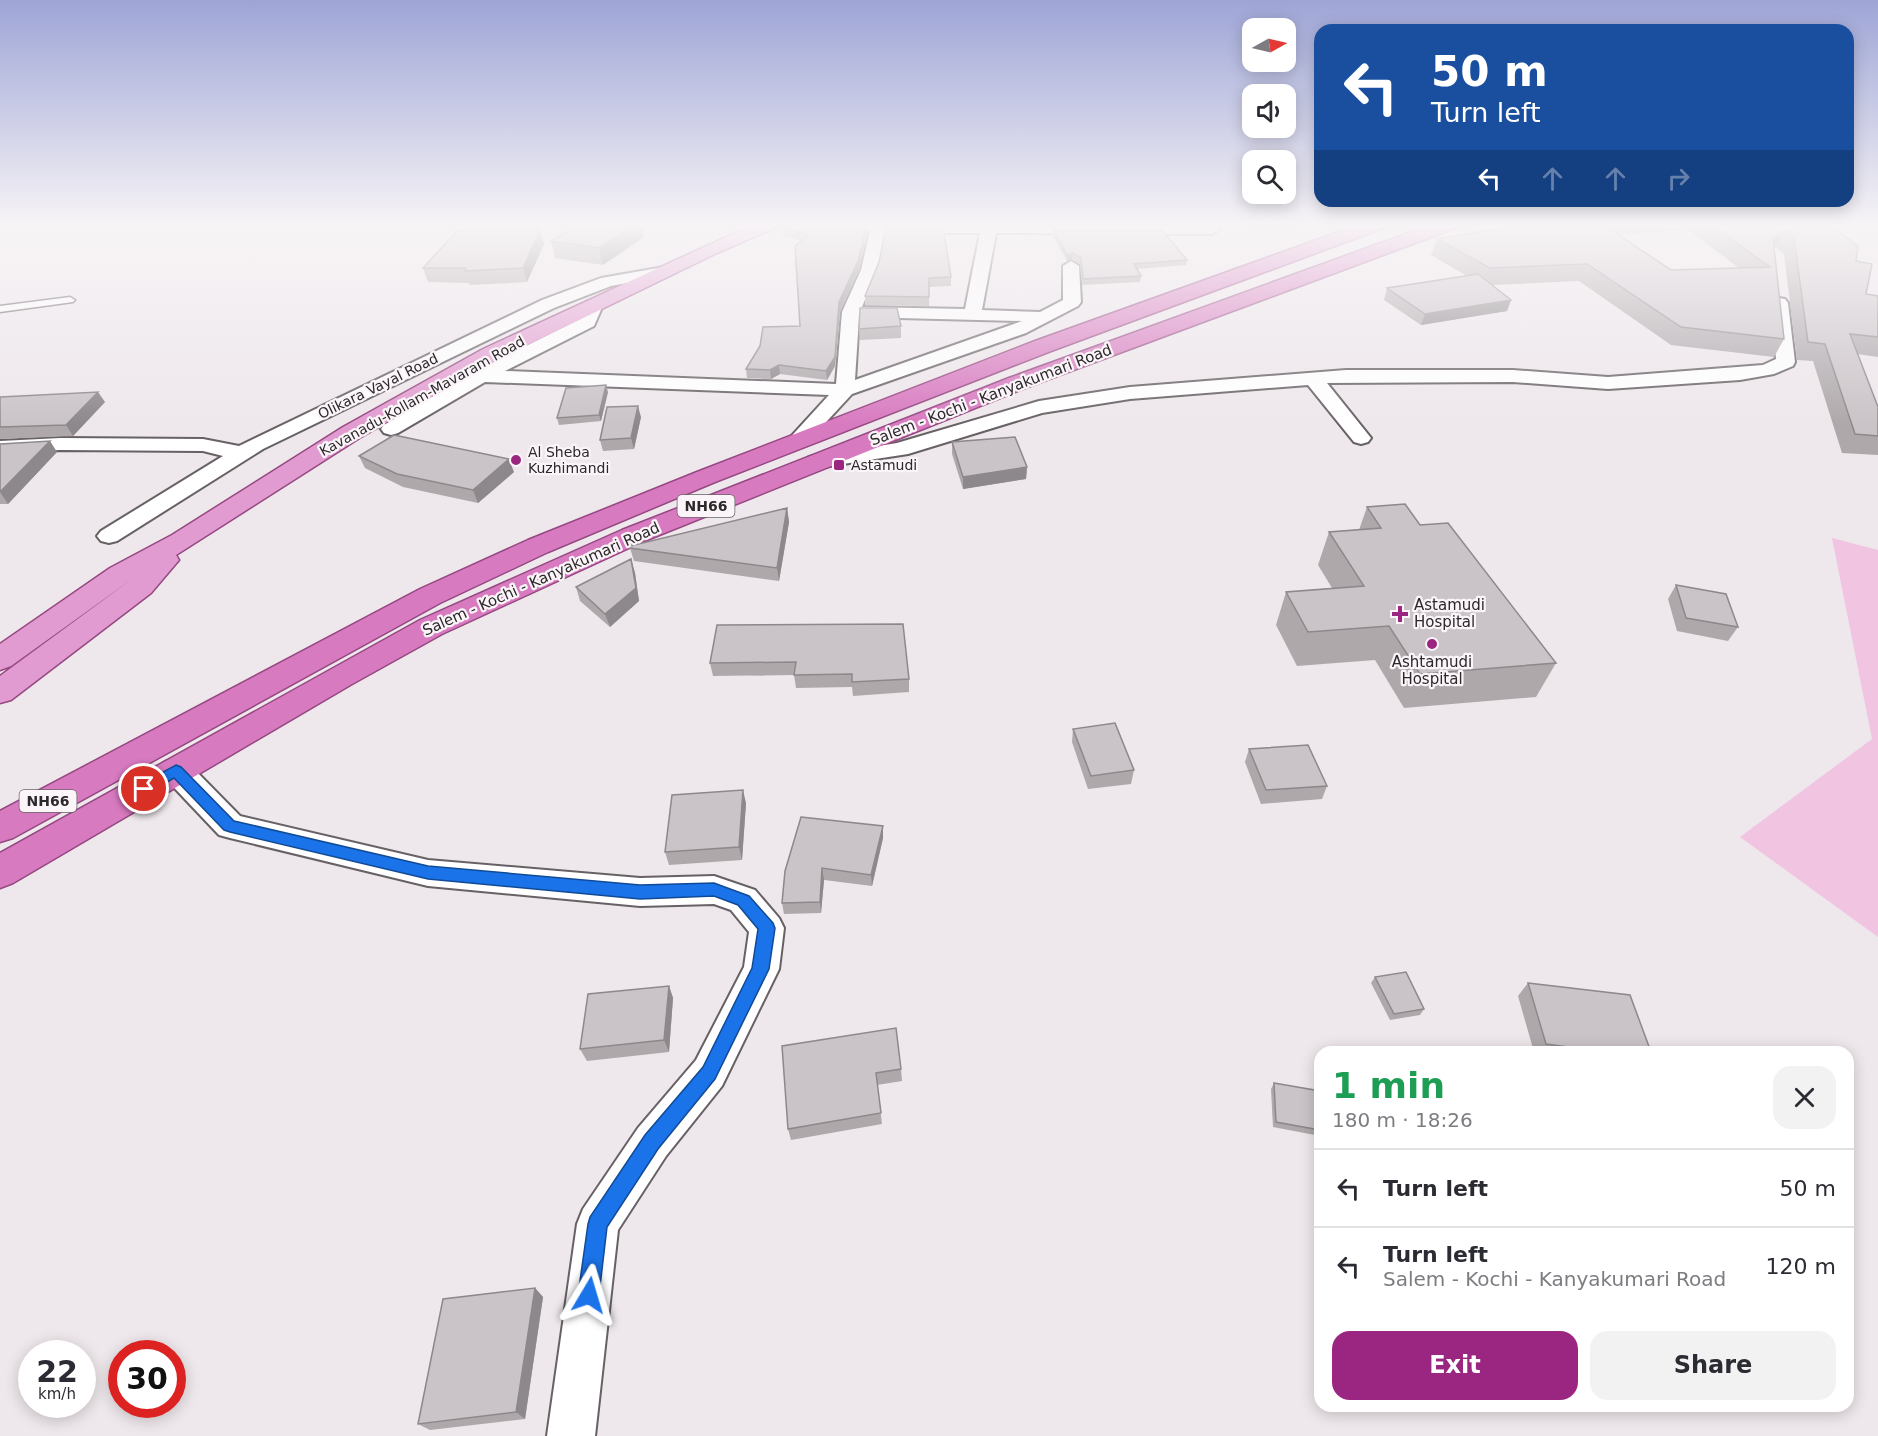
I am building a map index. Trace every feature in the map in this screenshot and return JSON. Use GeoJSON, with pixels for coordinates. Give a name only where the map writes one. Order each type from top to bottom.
{"type":"FeatureCollection","features":[{"type":"Feature","properties":{"kind":"highway","name":"Salem - Kochi - Kanyakumari Road"},"geometry":{"type":"LineString","coordinates":[[0,828],[96,774],[430,596],[538,546],[796,442],[1043,346],[1194,291]]}},
{"type":"Feature","properties":{"kind":"highway","name":"Salem - Kochi - Kanyakumari Road"},"geometry":{"type":"LineString","coordinates":[[0,872],[431,627],[632,536],[1017,383],[1267,291]]}},
{"type":"Feature","properties":{"kind":"highway"},"geometry":{"type":"LineString","coordinates":[[0,804],[96,774]]}},
{"type":"Feature","properties":{"kind":"main road","name":"Kavanadu-Kollam-Mavaram Road"},"geometry":{"type":"LineString","coordinates":[[0,659],[120,574],[182,541],[352,432],[491,354],[624,291]]}},
{"type":"Feature","properties":{"kind":"main road","name":"Kavanadu-Kollam-Mavaram Road"},"geometry":{"type":"LineString","coordinates":[[0,692],[141,587],[182,541]]}},
{"type":"Feature","properties":{"kind":"street","name":"Olikara Vayal Road"},"geometry":{"type":"LineString","coordinates":[[109,536],[266,440],[548,304],[583,291]]}},
{"type":"Feature","properties":{"kind":"street"},"geometry":{"type":"LineString","coordinates":[[796,442],[845,390],[851,312],[860,291]]}},
{"type":"Feature","properties":{"kind":"street"},"geometry":{"type":"LineString","coordinates":[[969,346],[965,315],[972,291]]}},
{"type":"Feature","properties":{"kind":"street"},"geometry":{"type":"LineString","coordinates":[[481,376],[845,390],[1020,329],[1072,302],[1072,291]]}},
{"type":"Feature","properties":{"kind":"street"},"geometry":{"type":"LineString","coordinates":[[815,463],[900,449],[1039,407],[1092,397],[1346,376],[1513,376],[1608,383],[1767,370],[1785,362],[1778,291]]}},
{"type":"Feature","properties":{"kind":"street"},"geometry":{"type":"LineString","coordinates":[[391,429],[481,376],[588,322],[594,305]]}},
{"type":"Feature","properties":{"kind":"street"},"geometry":{"type":"LineString","coordinates":[[851,312],[1046,316]]}},
{"type":"Feature","properties":{"kind":"street"},"geometry":{"type":"LineString","coordinates":[[1313,378],[1361,438]]}},
{"type":"Feature","properties":{"kind":"street"},"geometry":{"type":"LineString","coordinates":[[0,447],[60,444],[203,445],[244,454]]}},
{"type":"Feature","properties":{"kind":"street"},"geometry":{"type":"LineString","coordinates":[[176,770],[230,826],[428,873],[640,892],[714,890],[743,900],[767,928],[761,969],[709,1073],[652,1142],[598,1224],[572,1436]]}},
{"type":"Feature","properties":{"kind":"lane"},"geometry":{"type":"LineString","coordinates":[[0,309],[70,300]]}},
{"type":"Feature","properties":{"kind":"shaded area"},"geometry":{"type":"Polygon","coordinates":[[[1832,538],[1878,550],[1878,937],[1740,837],[1872,739],[1832,538]]]}},
{"type":"Feature","properties":{"kind":"building"},"geometry":{"type":"Polygon","coordinates":[[[798,291],[844,291],[839,302],[835,357],[826,371],[779,365],[770,370],[746,369],[760,346],[763,327],[800,326],[798,291]]]}},
{"type":"Feature","properties":{"kind":"building"},"geometry":{"type":"Polygon","coordinates":[[[867,291],[929,291],[929,297],[865,296],[867,291]]]}},
{"type":"Feature","properties":{"kind":"building"},"geometry":{"type":"Polygon","coordinates":[[[1391,291],[1500,291],[1511,300],[1425,314],[1391,291]]]}},
{"type":"Feature","properties":{"kind":"building"},"geometry":{"type":"Polygon","coordinates":[[[1627,291],[1779,291],[1784,339],[1681,327],[1627,291]]]}},
{"type":"Feature","properties":{"kind":"building"},"geometry":{"type":"Polygon","coordinates":[[[1801,291],[1867,291],[1866,294],[1878,296],[1878,337],[1850,334],[1878,407],[1878,436],[1855,434],[1825,344],[1808,342],[1801,291]]]}},
{"type":"Feature","properties":{"kind":"building"},"geometry":{"type":"Polygon","coordinates":[[[860,308],[897,308],[901,326],[859,329],[860,308]]]}},
{"type":"Feature","properties":{"kind":"building"},"geometry":{"type":"Polygon","coordinates":[[[606,385],[599,415],[557,418],[566,388],[606,385]]]}},
{"type":"Feature","properties":{"kind":"building"},"geometry":{"type":"Polygon","coordinates":[[[98,392],[66,425],[0,427],[0,397],[98,392]]]}},
{"type":"Feature","properties":{"kind":"building"},"geometry":{"type":"Polygon","coordinates":[[[638,406],[631,438],[600,440],[607,407],[638,406]]]}},
{"type":"Feature","properties":{"kind":"building"},"geometry":{"type":"Polygon","coordinates":[[[394,435],[509,459],[473,490],[397,474],[359,456],[394,435]]]}},
{"type":"Feature","properties":{"kind":"building"},"geometry":{"type":"Polygon","coordinates":[[[1015,437],[1027,467],[963,477],[952,442],[1015,437]]]}},
{"type":"Feature","properties":{"kind":"building"},"geometry":{"type":"Polygon","coordinates":[[[50,441],[0,492],[0,444],[50,441]]]}},
{"type":"Feature","properties":{"kind":"building"},"geometry":{"type":"Polygon","coordinates":[[[1405,504],[1420,525],[1448,523],[1556,663],[1420,674],[1389,626],[1308,632],[1286,592],[1364,586],[1329,532],[1381,528],[1367,507],[1405,504]]]}},
{"type":"Feature","properties":{"kind":"building"},"geometry":{"type":"Polygon","coordinates":[[[787,508],[777,568],[630,548],[630,546],[787,508]]]}},
{"type":"Feature","properties":{"kind":"building"},"geometry":{"type":"Polygon","coordinates":[[[631,559],[636,588],[605,614],[576,587],[631,559]]]}},
{"type":"Feature","properties":{"kind":"building"},"geometry":{"type":"Polygon","coordinates":[[[1676,585],[1726,594],[1738,627],[1686,618],[1676,585]]]}},
{"type":"Feature","properties":{"kind":"building"},"geometry":{"type":"Polygon","coordinates":[[[903,624],[909,679],[852,682],[852,674],[794,675],[796,662],[710,663],[717,625],[903,624]]]}},
{"type":"Feature","properties":{"kind":"building"},"geometry":{"type":"Polygon","coordinates":[[[1115,723],[1134,770],[1091,776],[1073,729],[1115,723]]]}},
{"type":"Feature","properties":{"kind":"building"},"geometry":{"type":"Polygon","coordinates":[[[1308,745],[1327,786],[1266,790],[1249,749],[1308,745]]]}},
{"type":"Feature","properties":{"kind":"building"},"geometry":{"type":"Polygon","coordinates":[[[743,790],[739,847],[665,852],[672,795],[743,790]]]}},
{"type":"Feature","properties":{"kind":"building"},"geometry":{"type":"Polygon","coordinates":[[[801,817],[883,826],[871,875],[822,868],[820,902],[782,903],[785,871],[801,817]]]}},
{"type":"Feature","properties":{"kind":"building"},"geometry":{"type":"Polygon","coordinates":[[[1406,972],[1424,1009],[1394,1014],[1375,977],[1406,972]]]}},
{"type":"Feature","properties":{"kind":"building"},"geometry":{"type":"Polygon","coordinates":[[[1528,983],[1630,995],[1649,1046],[1561,1046],[1546,1044],[1528,983]]]}},
{"type":"Feature","properties":{"kind":"building"},"geometry":{"type":"Polygon","coordinates":[[[669,986],[664,1040],[580,1049],[588,994],[669,986]]]}},
{"type":"Feature","properties":{"kind":"building"},"geometry":{"type":"Polygon","coordinates":[[[896,1028],[901,1069],[876,1073],[881,1113],[788,1129],[782,1046],[896,1028]]]}},
{"type":"Feature","properties":{"kind":"building"},"geometry":{"type":"Polygon","coordinates":[[[1274,1083],[1314,1090],[1314,1129],[1276,1122],[1274,1083]]]}},
{"type":"Feature","properties":{"kind":"building"},"geometry":{"type":"Polygon","coordinates":[[[535,1288],[516,1412],[418,1424],[443,1299],[535,1288]]]}},
{"type":"Feature","properties":{"kind":"place","name":"Al Sheba Kuzhimandi"},"geometry":{"type":"Point","coordinates":[516,460]}},
{"type":"Feature","properties":{"kind":"place","name":"Astamudi"},"geometry":{"type":"Point","coordinates":[839,465]}},
{"type":"Feature","properties":{"kind":"place","name":"Astamudi Hospital"},"geometry":{"type":"Point","coordinates":[1400,614]}},
{"type":"Feature","properties":{"kind":"place","name":"Ashtamudi Hospital"},"geometry":{"type":"Point","coordinates":[1432,644]}},
{"type":"Feature","properties":{"kind":"route"},"geometry":{"type":"LineString","coordinates":[[144,789],[176,770],[230,826],[428,873],[640,892],[714,890],[743,900],[767,928],[761,969],[709,1073],[652,1142],[598,1224],[589,1295]]}}]}
